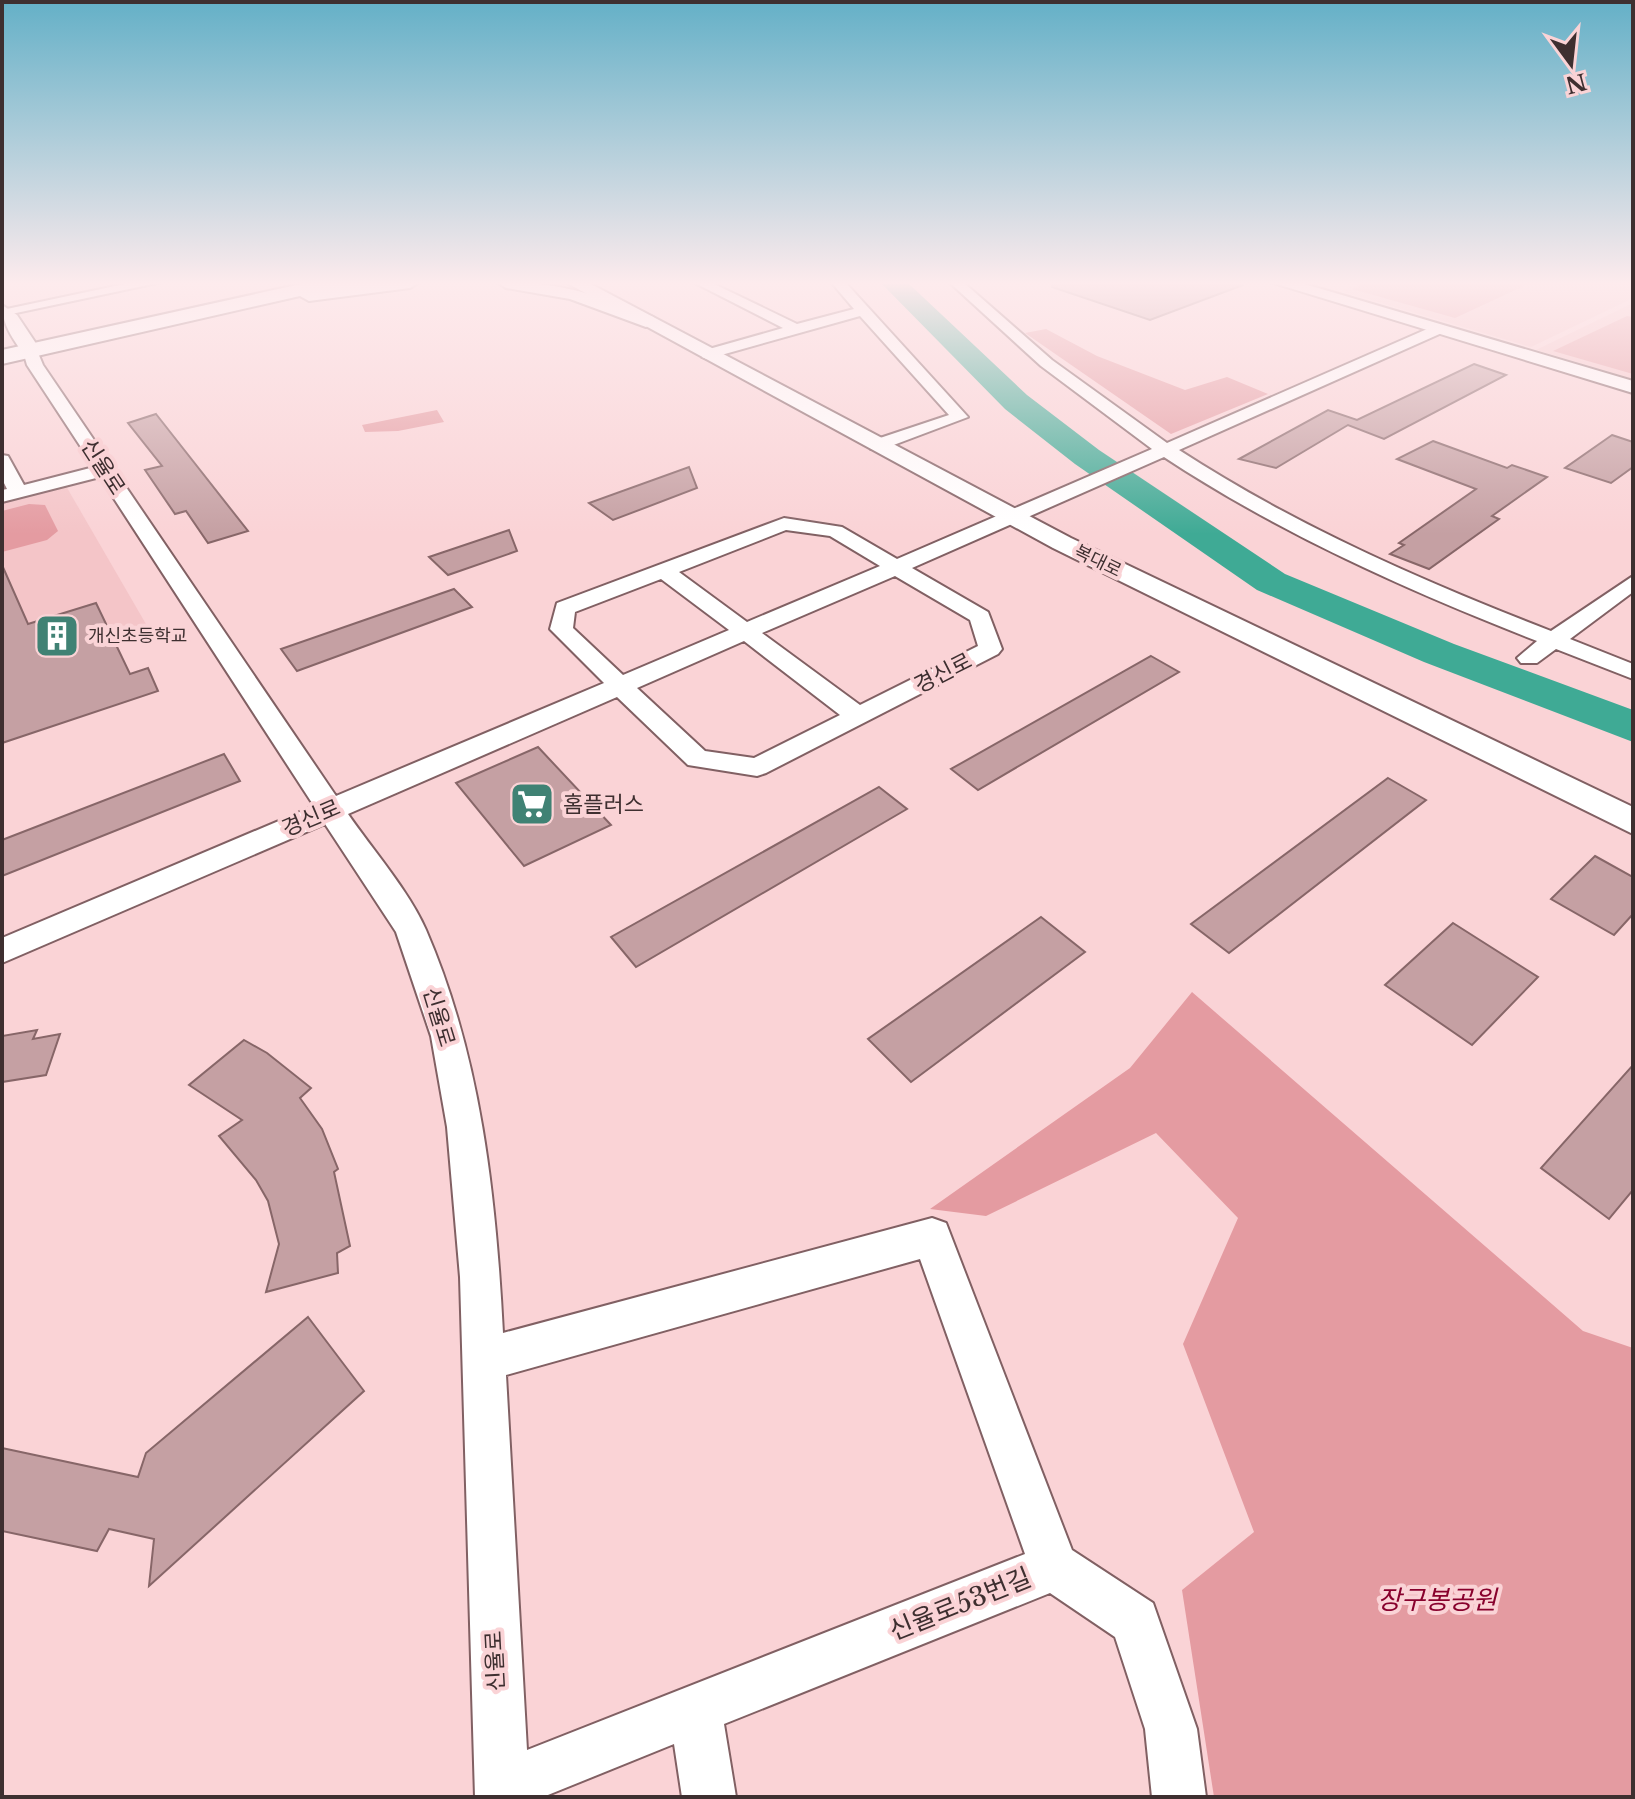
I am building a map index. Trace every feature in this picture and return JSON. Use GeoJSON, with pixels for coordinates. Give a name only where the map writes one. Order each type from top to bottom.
{"type":"FeatureCollection","features":[{"type":"Feature","properties":{"kind":"street","name":"신율로"},"geometry":{"type":"LineString","coordinates":[[36,366],[202,621],[410,929],[448,1036],[465,1127],[480,1277],[501,1792]]}},
{"type":"Feature","properties":{"kind":"street","name":"복대로"},"geometry":{"type":"LineString","coordinates":[[729,366],[1013,517],[1633,822]]}},
{"type":"Feature","properties":{"kind":"street"},"geometry":{"type":"LineString","coordinates":[[877,445],[960,417],[913,366]]}},
{"type":"Feature","properties":{"kind":"street"},"geometry":{"type":"LineString","coordinates":[[1051,366],[1166,450],[1293,525],[1360,559],[1633,672]]}},
{"type":"Feature","properties":{"kind":"street"},"geometry":{"type":"LineString","coordinates":[[1166,450],[1356,366]]}},
{"type":"Feature","properties":{"kind":"street"},"geometry":{"type":"LineString","coordinates":[[1563,366],[1633,387]]}},
{"type":"Feature","properties":{"kind":"street","name":"경신로"},"geometry":{"type":"LineString","coordinates":[[2,951],[1166,450]]}},
{"type":"Feature","properties":{"kind":"street"},"geometry":{"type":"LineString","coordinates":[[2,460],[10,494],[105,470]]}},
{"type":"Feature","properties":{"kind":"street","name":"경신로"},"geometry":{"type":"LineString","coordinates":[[784,524],[835,531],[980,617],[990,649],[757,767],[697,759],[561,629],[565,608],[663,570],[784,524]]}},
{"type":"Feature","properties":{"kind":"street"},"geometry":{"type":"LineString","coordinates":[[663,570],[858,716]]}},
{"type":"Feature","properties":{"kind":"street"},"geometry":{"type":"LineString","coordinates":[[1529,658],[1633,582]]}},
{"type":"Feature","properties":{"kind":"street"},"geometry":{"type":"LineString","coordinates":[[483,1360],[932,1237],[1054,1567]]}},
{"type":"Feature","properties":{"kind":"street","name":"신율로53번길"},"geometry":{"type":"LineString","coordinates":[[501,1792],[695,1709],[1054,1567],[1135,1621],[1171,1729],[1179,1797]]}},
{"type":"Feature","properties":{"kind":"street"},"geometry":{"type":"LineString","coordinates":[[695,1709],[709,1797]]}},
{"type":"Feature","properties":{"kind":"shaded area"},"geometry":{"type":"Polygon","coordinates":[[[1589,366],[1633,366],[1633,379],[1589,366]]]}},
{"type":"Feature","properties":{"kind":"shaded area"},"geometry":{"type":"Polygon","coordinates":[[[66,486],[150,631],[2,677],[2,502],[66,486]]]}},
{"type":"Feature","properties":{"kind":"green space"},"geometry":{"type":"Polygon","coordinates":[[[1073,366],[1123,366],[1185,390],[1227,377],[1268,394],[1171,434],[1073,366]]]}},
{"type":"Feature","properties":{"kind":"green space"},"geometry":{"type":"Polygon","coordinates":[[[1605,366],[1633,366],[1633,374],[1605,366]]]}},
{"type":"Feature","properties":{"kind":"green space"},"geometry":{"type":"Polygon","coordinates":[[[437,410],[444,422],[398,431],[365,432],[362,425],[437,410]]]}},
{"type":"Feature","properties":{"kind":"green space"},"geometry":{"type":"Polygon","coordinates":[[[29,504],[45,505],[58,531],[47,540],[2,552],[2,511],[29,504]]]}},
{"type":"Feature","properties":{"kind":"green space","name":"장구봉공원"},"geometry":{"type":"Polygon","coordinates":[[[1192,992],[1583,1331],[1633,1348],[1633,1797],[1214,1797],[1182,1590],[1254,1532],[1183,1344],[1238,1218],[1156,1133],[986,1216],[930,1209],[1130,1068],[1192,992]]]}},
{"type":"Feature","properties":{"kind":"building"},"geometry":{"type":"Polygon","coordinates":[[[1470,366],[1506,375],[1384,439],[1348,425],[1276,468],[1239,459],[1328,410],[1357,420],[1470,366]]]}},
{"type":"Feature","properties":{"kind":"building"},"geometry":{"type":"Polygon","coordinates":[[[156,414],[248,531],[208,543],[186,511],[175,514],[145,470],[162,466],[128,423],[156,414]]]}},
{"type":"Feature","properties":{"kind":"building"},"geometry":{"type":"Polygon","coordinates":[[[1612,435],[1633,442],[1633,467],[1611,483],[1565,468],[1612,435]]]}},
{"type":"Feature","properties":{"kind":"building"},"geometry":{"type":"Polygon","coordinates":[[[1433,441],[1507,468],[1512,465],[1547,477],[1492,516],[1499,519],[1429,569],[1390,554],[1404,545],[1399,543],[1476,489],[1397,459],[1433,441]]]}},
{"type":"Feature","properties":{"kind":"building"},"geometry":{"type":"Polygon","coordinates":[[[689,467],[697,488],[613,520],[589,503],[689,467]]]}},
{"type":"Feature","properties":{"kind":"building"},"geometry":{"type":"Polygon","coordinates":[[[509,530],[517,551],[448,575],[429,557],[509,530]]]}},
{"type":"Feature","properties":{"kind":"building"},"geometry":{"type":"Polygon","coordinates":[[[2,565],[28,624],[96,603],[130,674],[148,668],[158,691],[2,743],[2,565]]]}},
{"type":"Feature","properties":{"kind":"building"},"geometry":{"type":"Polygon","coordinates":[[[454,589],[472,607],[297,671],[281,649],[454,589]]]}},
{"type":"Feature","properties":{"kind":"building"},"geometry":{"type":"Polygon","coordinates":[[[1151,656],[1179,672],[978,790],[951,769],[1151,656]]]}},
{"type":"Feature","properties":{"kind":"building","name":"홈플러스"},"geometry":{"type":"Polygon","coordinates":[[[538,747],[611,825],[524,866],[456,783],[538,747]]]}},
{"type":"Feature","properties":{"kind":"building"},"geometry":{"type":"Polygon","coordinates":[[[224,754],[240,781],[2,876],[2,840],[224,754]]]}},
{"type":"Feature","properties":{"kind":"building"},"geometry":{"type":"Polygon","coordinates":[[[1388,778],[1426,800],[1229,953],[1191,924],[1388,778]]]}},
{"type":"Feature","properties":{"kind":"building"},"geometry":{"type":"Polygon","coordinates":[[[879,787],[907,809],[636,967],[611,937],[879,787]]]}},
{"type":"Feature","properties":{"kind":"building"},"geometry":{"type":"Polygon","coordinates":[[[1595,856],[1633,877],[1633,914],[1614,935],[1551,899],[1595,856]]]}},
{"type":"Feature","properties":{"kind":"building"},"geometry":{"type":"Polygon","coordinates":[[[1041,917],[1085,952],[911,1082],[868,1039],[1041,917]]]}},
{"type":"Feature","properties":{"kind":"building"},"geometry":{"type":"Polygon","coordinates":[[[1453,923],[1538,977],[1472,1045],[1385,985],[1453,923]]]}},
{"type":"Feature","properties":{"kind":"building"},"geometry":{"type":"Polygon","coordinates":[[[37,1030],[33,1039],[60,1034],[46,1075],[2,1082],[2,1036],[37,1030]]]}},
{"type":"Feature","properties":{"kind":"building"},"geometry":{"type":"Polygon","coordinates":[[[244,1040],[267,1053],[311,1088],[300,1098],[322,1129],[338,1169],[334,1172],[350,1246],[337,1253],[338,1273],[266,1292],[279,1244],[268,1201],[256,1180],[219,1136],[242,1120],[189,1085],[244,1040]]]}},
{"type":"Feature","properties":{"kind":"building"},"geometry":{"type":"Polygon","coordinates":[[[1633,1065],[1633,1190],[1609,1219],[1541,1168],[1633,1065]]]}},
{"type":"Feature","properties":{"kind":"building"},"geometry":{"type":"Polygon","coordinates":[[[308,1317],[364,1391],[149,1586],[154,1539],[109,1529],[97,1551],[2,1531],[2,1448],[138,1477],[146,1453],[308,1317]]]}},
{"type":"Feature","properties":{"kind":"waterway"},"geometry":{"type":"LineString","coordinates":[[979,366],[1016,402],[1087,457],[1271,582],[1439,653],[1633,727]]}},
{"type":"Feature","properties":{"kind":"place","name":"개신초등학교"},"geometry":{"type":"Point","coordinates":[57,636]}},
{"type":"Feature","properties":{"kind":"place","name":"홈플러스"},"geometry":{"type":"Point","coordinates":[532,804]}}]}
